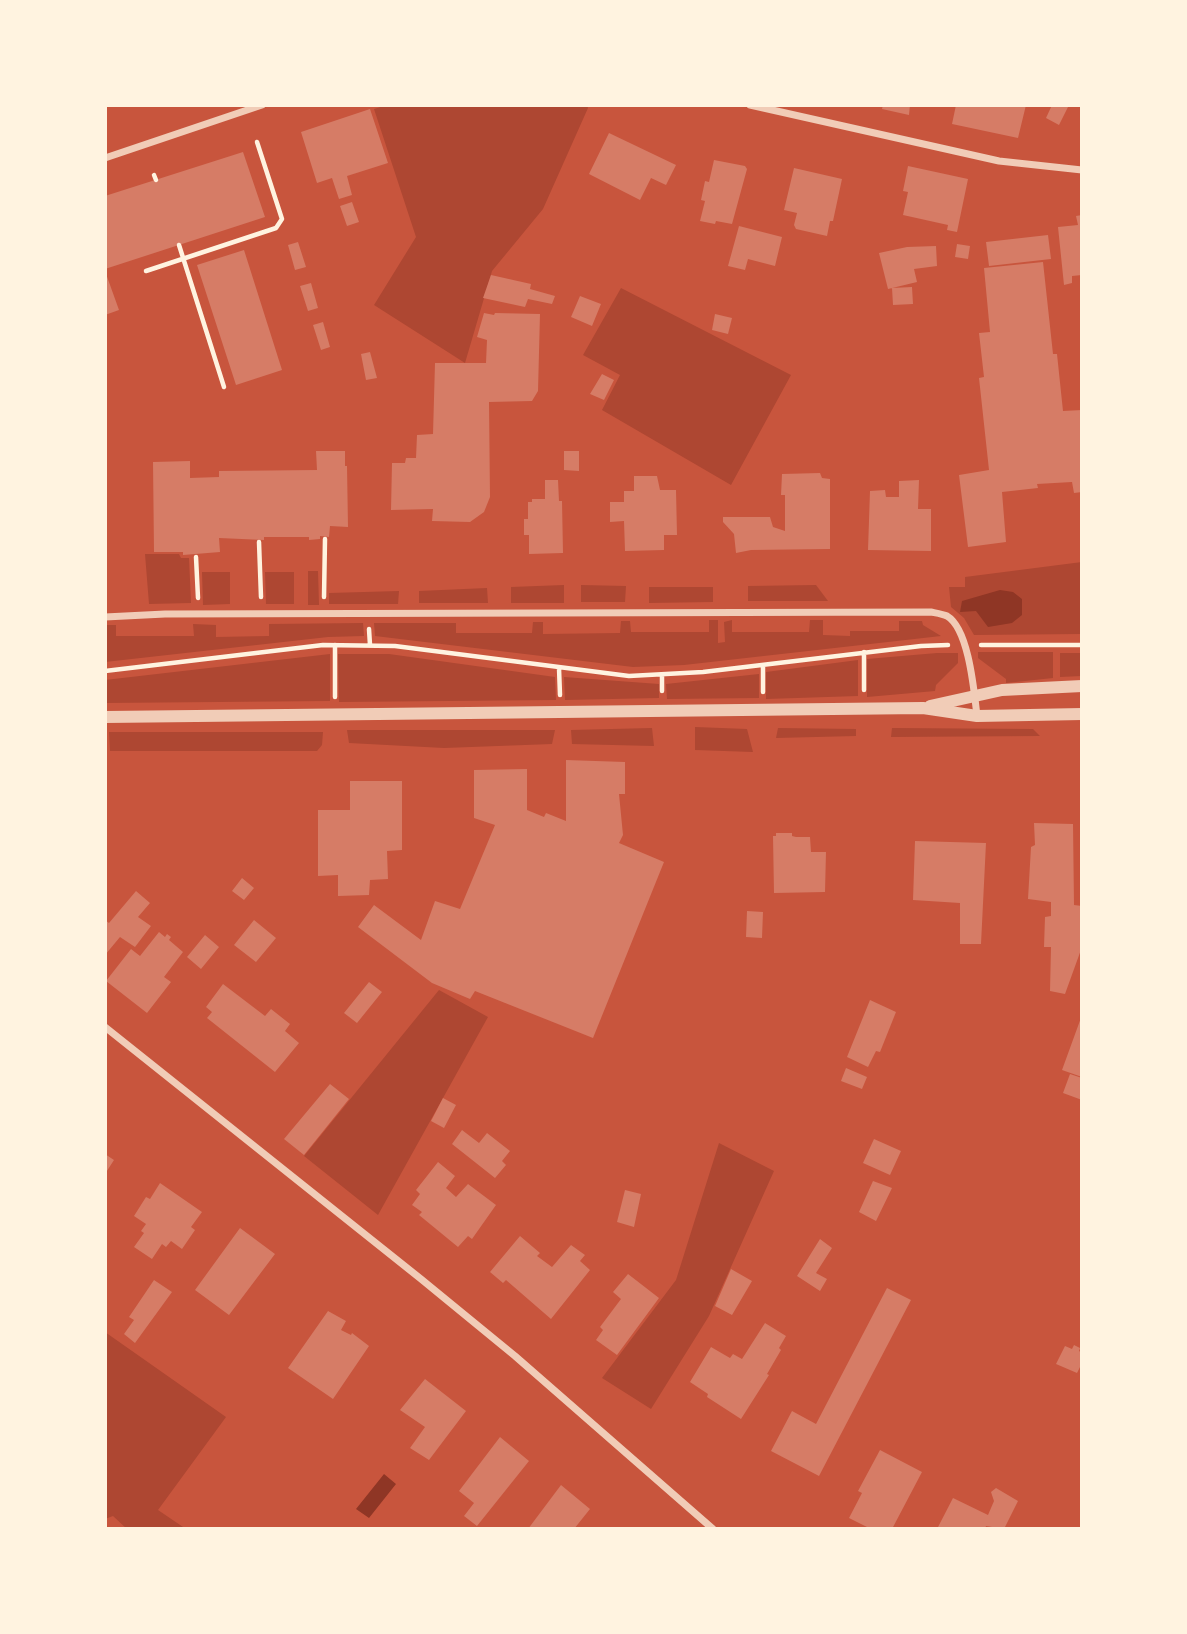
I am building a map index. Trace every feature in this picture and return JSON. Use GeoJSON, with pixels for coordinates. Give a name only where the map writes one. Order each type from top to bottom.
{"type":"FeatureCollection","features":[{"type":"Feature","properties":{"kind":"street"},"geometry":{"type":"LineString","coordinates":[[105,158],[262,105]]}},
{"type":"Feature","properties":{"kind":"street"},"geometry":{"type":"LineString","coordinates":[[750,105],[999,161],[1082,170]]}},
{"type":"Feature","properties":{"kind":"street"},"geometry":{"type":"LineString","coordinates":[[105,617],[164,614],[931,612],[946,616],[958,626],[965,645],[977,716]]}},
{"type":"Feature","properties":{"kind":"street"},"geometry":{"type":"LineString","coordinates":[[923,708],[1002,690],[1082,686]]}},
{"type":"Feature","properties":{"kind":"street"},"geometry":{"type":"LineString","coordinates":[[105,717],[923,708],[977,716],[1082,714]]}},
{"type":"Feature","properties":{"kind":"street"},"geometry":{"type":"LineString","coordinates":[[105,1027],[442,1296],[713,1529]]}},
{"type":"Feature","properties":{"kind":"path"},"geometry":{"type":"LineString","coordinates":[[146,271],[276,228],[282,219],[257,142]]}},
{"type":"Feature","properties":{"kind":"path"},"geometry":{"type":"LineString","coordinates":[[179,245],[224,387]]}},
{"type":"Feature","properties":{"kind":"path"},"geometry":{"type":"LineString","coordinates":[[324,592],[325,539]]}},
{"type":"Feature","properties":{"kind":"path"},"geometry":{"type":"LineString","coordinates":[[259,542],[261,592]]}},
{"type":"Feature","properties":{"kind":"path"},"geometry":{"type":"LineString","coordinates":[[196,557],[198,594]]}},
{"type":"Feature","properties":{"kind":"path"},"geometry":{"type":"LineString","coordinates":[[105,671],[254,652],[335,645],[396,646],[629,676],[703,672],[920,646],[1082,645]]}},
{"type":"Feature","properties":{"kind":"path"},"geometry":{"type":"LineString","coordinates":[[334,715],[335,645]]}},
{"type":"Feature","properties":{"kind":"path"},"geometry":{"type":"LineString","coordinates":[[864,652],[865,709]]}},
{"type":"Feature","properties":{"kind":"shaded area"},"geometry":{"type":"Polygon","coordinates":[[[387,105],[587,105],[588,108],[543,209],[492,271],[465,363],[374,305],[416,237],[374,109],[387,105]]]}},
{"type":"Feature","properties":{"kind":"shaded area"},"geometry":{"type":"Polygon","coordinates":[[[621,288],[791,375],[731,485],[602,410],[620,375],[583,355],[621,288]]]}},
{"type":"Feature","properties":{"kind":"shaded area"},"geometry":{"type":"Polygon","coordinates":[[[145,554],[179,554],[181,558],[189,558],[191,603],[149,604],[145,554]]]}},
{"type":"Feature","properties":{"kind":"shaded area"},"geometry":{"type":"Polygon","coordinates":[[[1082,562],[1082,634],[974,635],[964,618],[951,607],[949,587],[965,587],[965,577],[1082,562]]]}},
{"type":"Feature","properties":{"kind":"shaded area"},"geometry":{"type":"Polygon","coordinates":[[[308,571],[318,571],[319,605],[308,605],[308,571]]]}},
{"type":"Feature","properties":{"kind":"shaded area"},"geometry":{"type":"Polygon","coordinates":[[[202,572],[230,572],[230,604],[203,605],[202,572]]]}},
{"type":"Feature","properties":{"kind":"shaded area"},"geometry":{"type":"Polygon","coordinates":[[[265,572],[294,572],[294,604],[266,604],[265,572]]]}},
{"type":"Feature","properties":{"kind":"shaded area"},"geometry":{"type":"Polygon","coordinates":[[[564,585],[564,603],[511,603],[511,587],[564,585]]]}},
{"type":"Feature","properties":{"kind":"shaded area"},"geometry":{"type":"Polygon","coordinates":[[[581,585],[626,586],[625,602],[581,602],[581,585]]]}},
{"type":"Feature","properties":{"kind":"shaded area"},"geometry":{"type":"Polygon","coordinates":[[[816,585],[828,601],[748,601],[748,586],[816,585]]]}},
{"type":"Feature","properties":{"kind":"shaded area"},"geometry":{"type":"Polygon","coordinates":[[[649,587],[713,587],[713,602],[649,603],[649,587]]]}},
{"type":"Feature","properties":{"kind":"shaded area"},"geometry":{"type":"Polygon","coordinates":[[[487,588],[488,603],[419,603],[419,591],[487,588]]]}},
{"type":"Feature","properties":{"kind":"shaded area"},"geometry":{"type":"Polygon","coordinates":[[[1000,590],[1013,592],[1022,599],[1022,615],[1012,623],[988,627],[976,611],[960,612],[962,601],[1000,590]]]}},
{"type":"Feature","properties":{"kind":"shaded area"},"geometry":{"type":"Polygon","coordinates":[[[399,591],[398,604],[329,604],[329,593],[399,591]]]}},
{"type":"Feature","properties":{"kind":"shaded area"},"geometry":{"type":"Polygon","coordinates":[[[709,620],[718,620],[718,643],[725,642],[724,622],[732,620],[732,632],[809,632],[810,620],[823,620],[823,635],[850,636],[850,631],[899,631],[899,621],[922,621],[923,625],[941,636],[684,665],[633,667],[375,636],[374,623],[456,623],[456,633],[532,633],[533,622],[543,622],[543,634],[620,633],[621,621],[630,621],[631,632],[709,632],[709,620]]]}},
{"type":"Feature","properties":{"kind":"shaded area"},"geometry":{"type":"Polygon","coordinates":[[[363,623],[364,636],[328,637],[105,662],[105,625],[116,625],[116,636],[194,636],[193,624],[216,625],[216,637],[269,636],[269,624],[363,623]]]}},
{"type":"Feature","properties":{"kind":"shaded area"},"geometry":{"type":"Polygon","coordinates":[[[978,652],[1053,652],[1053,678],[1006,683],[1006,679],[978,658],[978,652]]]}},
{"type":"Feature","properties":{"kind":"shaded area"},"geometry":{"type":"Polygon","coordinates":[[[958,653],[958,663],[936,685],[935,691],[867,697],[867,659],[958,653]]]}},
{"type":"Feature","properties":{"kind":"shaded area"},"geometry":{"type":"Polygon","coordinates":[[[1060,653],[1082,653],[1082,676],[1060,677],[1060,653]]]}},
{"type":"Feature","properties":{"kind":"shaded area"},"geometry":{"type":"Polygon","coordinates":[[[330,654],[330,701],[105,703],[105,680],[330,654]]]}},
{"type":"Feature","properties":{"kind":"shaded area"},"geometry":{"type":"Polygon","coordinates":[[[338,654],[389,654],[555,677],[556,700],[339,702],[338,654]]]}},
{"type":"Feature","properties":{"kind":"shaded area"},"geometry":{"type":"Polygon","coordinates":[[[858,660],[858,696],[766,699],[766,672],[858,660]]]}},
{"type":"Feature","properties":{"kind":"shaded area"},"geometry":{"type":"Polygon","coordinates":[[[759,674],[759,698],[667,699],[666,684],[759,674]]]}},
{"type":"Feature","properties":{"kind":"shaded area"},"geometry":{"type":"Polygon","coordinates":[[[564,677],[659,684],[659,698],[565,700],[564,677]]]}},
{"type":"Feature","properties":{"kind":"shaded area"},"geometry":{"type":"Polygon","coordinates":[[[695,727],[747,729],[753,752],[695,750],[695,727]]]}},
{"type":"Feature","properties":{"kind":"shaded area"},"geometry":{"type":"Polygon","coordinates":[[[652,728],[654,746],[572,744],[571,730],[652,728]]]}},
{"type":"Feature","properties":{"kind":"shaded area"},"geometry":{"type":"Polygon","coordinates":[[[778,728],[856,729],[856,736],[776,738],[778,728]]]}},
{"type":"Feature","properties":{"kind":"shaded area"},"geometry":{"type":"Polygon","coordinates":[[[892,728],[1033,729],[1040,736],[891,737],[892,728]]]}},
{"type":"Feature","properties":{"kind":"shaded area"},"geometry":{"type":"Polygon","coordinates":[[[347,730],[555,730],[552,744],[444,748],[349,743],[347,730]]]}},
{"type":"Feature","properties":{"kind":"shaded area"},"geometry":{"type":"Polygon","coordinates":[[[109,732],[323,732],[322,745],[317,751],[110,751],[109,732]]]}},
{"type":"Feature","properties":{"kind":"shaded area"},"geometry":{"type":"Polygon","coordinates":[[[439,990],[488,1017],[378,1215],[304,1156],[439,990]]]}},
{"type":"Feature","properties":{"kind":"shaded area"},"geometry":{"type":"Polygon","coordinates":[[[719,1143],[774,1171],[709,1316],[651,1409],[602,1378],[676,1280],[719,1143]]]}},
{"type":"Feature","properties":{"kind":"shaded area"},"geometry":{"type":"Polygon","coordinates":[[[105,1332],[226,1417],[158,1510],[186,1529],[127,1529],[113,1516],[105,1519],[105,1332]]]}},
{"type":"Feature","properties":{"kind":"shaded area"},"geometry":{"type":"Polygon","coordinates":[[[384,1474],[396,1484],[369,1518],[356,1509],[384,1474]]]}},
{"type":"Feature","properties":{"kind":"building"},"geometry":{"type":"Polygon","coordinates":[[[883,105],[910,105],[909,115],[882,109],[883,105]]]}},
{"type":"Feature","properties":{"kind":"building"},"geometry":{"type":"Polygon","coordinates":[[[956,105],[1026,105],[1018,138],[952,124],[956,105]]]}},
{"type":"Feature","properties":{"kind":"building"},"geometry":{"type":"Polygon","coordinates":[[[1052,105],[1069,105],[1059,125],[1046,118],[1052,105]]]}},
{"type":"Feature","properties":{"kind":"building"},"geometry":{"type":"Polygon","coordinates":[[[370,109],[388,163],[347,176],[352,195],[339,199],[332,178],[317,183],[301,132],[370,109]]]}},
{"type":"Feature","properties":{"kind":"building"},"geometry":{"type":"Polygon","coordinates":[[[609,133],[676,165],[666,185],[651,178],[640,200],[589,174],[609,133]]]}},
{"type":"Feature","properties":{"kind":"building"},"geometry":{"type":"Polygon","coordinates":[[[243,152],[265,217],[105,269],[105,196],[243,152]]]}},
{"type":"Feature","properties":{"kind":"building"},"geometry":{"type":"Polygon","coordinates":[[[714,160],[745,166],[747,169],[732,224],[700,221],[705,201],[701,200],[705,181],[709,182],[714,160]]]}},
{"type":"Feature","properties":{"kind":"building"},"geometry":{"type":"Polygon","coordinates":[[[908,166],[968,179],[957,232],[947,230],[948,225],[903,215],[908,192],[903,191],[908,166]]]}},
{"type":"Feature","properties":{"kind":"building"},"geometry":{"type":"Polygon","coordinates":[[[794,168],[842,179],[827,236],[796,229],[794,225],[797,213],[784,210],[794,168]]]}},
{"type":"Feature","properties":{"kind":"building"},"geometry":{"type":"Polygon","coordinates":[[[352,202],[359,222],[347,226],[340,206],[352,202]]]}},
{"type":"Feature","properties":{"kind":"building"},"geometry":{"type":"Polygon","coordinates":[[[1082,215],[1082,275],[1072,276],[1072,283],[1064,285],[1058,227],[1078,225],[1076,216],[1082,215]]]}},
{"type":"Feature","properties":{"kind":"building"},"geometry":{"type":"Polygon","coordinates":[[[739,226],[782,237],[775,266],[748,259],[745,270],[728,266],[739,226]]]}},
{"type":"Feature","properties":{"kind":"building"},"geometry":{"type":"Polygon","coordinates":[[[1048,235],[1051,259],[989,266],[986,242],[1048,235]]]}},
{"type":"Feature","properties":{"kind":"building"},"geometry":{"type":"Polygon","coordinates":[[[298,242],[306,267],[295,270],[288,245],[298,242]]]}},
{"type":"Feature","properties":{"kind":"building"},"geometry":{"type":"Polygon","coordinates":[[[957,244],[970,246],[968,259],[955,257],[957,244]]]}},
{"type":"Feature","properties":{"kind":"building"},"geometry":{"type":"Polygon","coordinates":[[[936,246],[937,266],[914,269],[917,282],[888,289],[879,253],[907,247],[936,246]]]}},
{"type":"Feature","properties":{"kind":"building"},"geometry":{"type":"Polygon","coordinates":[[[244,250],[282,370],[236,385],[197,265],[244,250]]]}},
{"type":"Feature","properties":{"kind":"building"},"geometry":{"type":"Polygon","coordinates":[[[1043,262],[1053,354],[1057,354],[1063,411],[1082,410],[1082,492],[1074,493],[1072,482],[1037,484],[1038,488],[1002,492],[1006,542],[968,547],[959,475],[989,470],[979,378],[984,377],[979,333],[990,332],[984,268],[1043,262]]]}},
{"type":"Feature","properties":{"kind":"building"},"geometry":{"type":"Polygon","coordinates":[[[105,271],[119,310],[105,315],[105,271]]]}},
{"type":"Feature","properties":{"kind":"building"},"geometry":{"type":"Polygon","coordinates":[[[491,275],[531,284],[530,289],[555,296],[552,304],[528,299],[525,307],[483,298],[491,275]]]}},
{"type":"Feature","properties":{"kind":"building"},"geometry":{"type":"Polygon","coordinates":[[[311,283],[318,308],[308,311],[300,286],[311,283]]]}},
{"type":"Feature","properties":{"kind":"building"},"geometry":{"type":"Polygon","coordinates":[[[912,287],[913,304],[893,305],[892,288],[912,287]]]}},
{"type":"Feature","properties":{"kind":"building"},"geometry":{"type":"Polygon","coordinates":[[[580,296],[601,304],[592,326],[571,317],[580,296]]]}},
{"type":"Feature","properties":{"kind":"building"},"geometry":{"type":"Polygon","coordinates":[[[484,313],[540,314],[538,391],[532,401],[489,402],[490,497],[484,512],[470,522],[432,521],[433,509],[391,510],[392,463],[405,463],[406,458],[416,458],[417,435],[433,434],[435,363],[486,363],[487,340],[477,337],[484,313]]]}},
{"type":"Feature","properties":{"kind":"building"},"geometry":{"type":"Polygon","coordinates":[[[715,314],[732,318],[728,334],[712,330],[715,314]]]}},
{"type":"Feature","properties":{"kind":"building"},"geometry":{"type":"Polygon","coordinates":[[[323,322],[330,347],[321,350],[313,325],[323,322]]]}},
{"type":"Feature","properties":{"kind":"building"},"geometry":{"type":"Polygon","coordinates":[[[370,352],[377,378],[366,380],[361,354],[370,352]]]}},
{"type":"Feature","properties":{"kind":"building"},"geometry":{"type":"Polygon","coordinates":[[[602,374],[614,380],[604,400],[590,394],[602,374]]]}},
{"type":"Feature","properties":{"kind":"building"},"geometry":{"type":"Polygon","coordinates":[[[316,451],[345,451],[348,527],[330,526],[329,537],[320,536],[320,539],[309,540],[309,537],[264,537],[264,540],[219,538],[220,552],[183,555],[183,552],[154,552],[153,462],[190,461],[190,478],[219,477],[219,471],[317,470],[316,451]]]}},
{"type":"Feature","properties":{"kind":"building"},"geometry":{"type":"Polygon","coordinates":[[[564,451],[579,451],[579,471],[564,470],[564,451]]]}},
{"type":"Feature","properties":{"kind":"building"},"geometry":{"type":"Polygon","coordinates":[[[820,473],[822,478],[830,479],[830,549],[751,550],[736,553],[734,534],[723,522],[723,517],[770,517],[773,527],[785,531],[785,495],[781,495],[782,474],[820,473]]]}},
{"type":"Feature","properties":{"kind":"building"},"geometry":{"type":"Polygon","coordinates":[[[634,476],[657,476],[660,490],[676,490],[677,535],[664,535],[664,550],[625,551],[624,521],[610,522],[610,502],[624,502],[624,491],[634,491],[634,476]]]}},
{"type":"Feature","properties":{"kind":"building"},"geometry":{"type":"Polygon","coordinates":[[[545,480],[558,480],[559,501],[562,501],[563,553],[529,554],[529,535],[524,535],[524,519],[528,519],[528,502],[532,502],[532,499],[545,499],[545,480]]]}},
{"type":"Feature","properties":{"kind":"building"},"geometry":{"type":"Polygon","coordinates":[[[919,480],[918,509],[931,509],[931,551],[868,550],[870,491],[885,490],[886,497],[899,497],[899,481],[919,480]]]}},
{"type":"Feature","properties":{"kind":"building"},"geometry":{"type":"Polygon","coordinates":[[[566,760],[625,762],[625,794],[619,794],[623,835],[619,843],[664,862],[593,1038],[475,991],[470,999],[432,983],[358,927],[374,905],[421,940],[435,901],[460,909],[495,825],[474,818],[474,770],[527,769],[527,810],[544,817],[546,813],[566,821],[566,760]]]}},
{"type":"Feature","properties":{"kind":"building"},"geometry":{"type":"Polygon","coordinates":[[[350,781],[402,781],[402,850],[387,851],[388,879],[370,880],[369,895],[338,896],[338,875],[318,876],[318,810],[350,810],[350,781]]]}},
{"type":"Feature","properties":{"kind":"building"},"geometry":{"type":"Polygon","coordinates":[[[1034,823],[1073,824],[1074,905],[1082,906],[1082,947],[1065,994],[1050,991],[1051,947],[1044,947],[1045,917],[1051,916],[1051,902],[1028,899],[1031,847],[1035,845],[1034,823]]]}},
{"type":"Feature","properties":{"kind":"building"},"geometry":{"type":"Polygon","coordinates":[[[776,833],[810,837],[811,852],[826,852],[825,892],[774,893],[773,836],[776,836],[776,833]]]}},
{"type":"Feature","properties":{"kind":"building"},"geometry":{"type":"Polygon","coordinates":[[[915,841],[986,843],[981,944],[960,944],[960,903],[913,900],[915,841]]]}},
{"type":"Feature","properties":{"kind":"building"},"geometry":{"type":"Polygon","coordinates":[[[242,878],[254,888],[244,900],[232,891],[242,878]]]}},
{"type":"Feature","properties":{"kind":"building"},"geometry":{"type":"Polygon","coordinates":[[[136,891],[150,903],[138,917],[151,926],[135,947],[120,937],[105,955],[105,920],[109,923],[136,891]]]}},
{"type":"Feature","properties":{"kind":"building"},"geometry":{"type":"Polygon","coordinates":[[[747,911],[763,912],[762,938],[746,937],[747,911]]]}},
{"type":"Feature","properties":{"kind":"building"},"geometry":{"type":"Polygon","coordinates":[[[254,920],[276,938],[256,962],[234,945],[254,920]]]}},
{"type":"Feature","properties":{"kind":"building"},"geometry":{"type":"Polygon","coordinates":[[[159,932],[165,937],[167,934],[171,937],[169,940],[183,952],[164,977],[171,982],[147,1013],[106,981],[131,949],[140,956],[159,932]]]}},
{"type":"Feature","properties":{"kind":"building"},"geometry":{"type":"Polygon","coordinates":[[[205,935],[219,947],[201,969],[187,957],[205,935]]]}},
{"type":"Feature","properties":{"kind":"building"},"geometry":{"type":"Polygon","coordinates":[[[369,982],[382,992],[357,1023],[344,1013],[369,982]]]}},
{"type":"Feature","properties":{"kind":"building"},"geometry":{"type":"Polygon","coordinates":[[[223,984],[265,1016],[271,1009],[290,1024],[285,1031],[299,1043],[275,1072],[207,1018],[212,1012],[206,1007],[223,984]]]}},
{"type":"Feature","properties":{"kind":"building"},"geometry":{"type":"Polygon","coordinates":[[[870,1000],[896,1012],[880,1052],[876,1051],[868,1067],[847,1057],[870,1000]]]}},
{"type":"Feature","properties":{"kind":"building"},"geometry":{"type":"Polygon","coordinates":[[[1082,1015],[1082,1077],[1062,1070],[1082,1015]]]}},
{"type":"Feature","properties":{"kind":"building"},"geometry":{"type":"Polygon","coordinates":[[[846,1068],[867,1077],[862,1089],[841,1081],[846,1068]]]}},
{"type":"Feature","properties":{"kind":"building"},"geometry":{"type":"Polygon","coordinates":[[[1070,1074],[1082,1078],[1082,1100],[1063,1093],[1070,1074]]]}},
{"type":"Feature","properties":{"kind":"building"},"geometry":{"type":"Polygon","coordinates":[[[330,1084],[349,1099],[304,1155],[284,1139],[330,1084]]]}},
{"type":"Feature","properties":{"kind":"building"},"geometry":{"type":"Polygon","coordinates":[[[443,1098],[456,1105],[444,1128],[431,1121],[443,1098]]]}},
{"type":"Feature","properties":{"kind":"building"},"geometry":{"type":"Polygon","coordinates":[[[462,1130],[479,1143],[487,1133],[510,1151],[502,1161],[506,1165],[495,1178],[452,1144],[462,1130]]]}},
{"type":"Feature","properties":{"kind":"building"},"geometry":{"type":"Polygon","coordinates":[[[874,1139],[901,1151],[890,1175],[863,1163],[874,1139]]]}},
{"type":"Feature","properties":{"kind":"building"},"geometry":{"type":"Polygon","coordinates":[[[105,1154],[114,1160],[105,1174],[105,1154]]]}},
{"type":"Feature","properties":{"kind":"building"},"geometry":{"type":"Polygon","coordinates":[[[438,1162],[455,1176],[446,1188],[456,1197],[468,1184],[496,1205],[472,1239],[468,1236],[458,1247],[419,1215],[422,1212],[412,1205],[420,1194],[416,1190],[438,1162]]]}},
{"type":"Feature","properties":{"kind":"building"},"geometry":{"type":"Polygon","coordinates":[[[873,1181],[892,1188],[876,1221],[859,1212],[873,1181]]]}},
{"type":"Feature","properties":{"kind":"building"},"geometry":{"type":"Polygon","coordinates":[[[160,1183],[202,1212],[191,1227],[195,1230],[182,1249],[171,1241],[166,1247],[162,1244],[152,1259],[134,1247],[144,1233],[141,1231],[146,1224],[134,1216],[146,1197],[150,1199],[160,1183]]]}},
{"type":"Feature","properties":{"kind":"building"},"geometry":{"type":"Polygon","coordinates":[[[625,1190],[641,1194],[634,1227],[617,1222],[625,1190]]]}},
{"type":"Feature","properties":{"kind":"building"},"geometry":{"type":"Polygon","coordinates":[[[240,1228],[275,1254],[229,1315],[195,1290],[240,1228]]]}},
{"type":"Feature","properties":{"kind":"building"},"geometry":{"type":"Polygon","coordinates":[[[520,1236],[540,1253],[537,1256],[552,1267],[571,1245],[585,1255],[580,1261],[590,1270],[551,1319],[506,1280],[503,1283],[490,1272],[520,1236]]]}},
{"type":"Feature","properties":{"kind":"building"},"geometry":{"type":"Polygon","coordinates":[[[820,1239],[832,1248],[816,1273],[827,1279],[820,1291],[797,1276],[820,1239]]]}},
{"type":"Feature","properties":{"kind":"building"},"geometry":{"type":"Polygon","coordinates":[[[731,1269],[752,1281],[732,1315],[715,1306],[731,1269]]]}},
{"type":"Feature","properties":{"kind":"building"},"geometry":{"type":"Polygon","coordinates":[[[628,1274],[659,1298],[617,1355],[596,1340],[603,1330],[600,1327],[621,1299],[613,1292],[628,1274]]]}},
{"type":"Feature","properties":{"kind":"building"},"geometry":{"type":"Polygon","coordinates":[[[154,1280],[172,1292],[135,1343],[124,1334],[134,1320],[129,1317],[154,1280]]]}},
{"type":"Feature","properties":{"kind":"building"},"geometry":{"type":"Polygon","coordinates":[[[887,1288],[911,1300],[819,1476],[771,1451],[792,1411],[816,1424],[887,1288]]]}},
{"type":"Feature","properties":{"kind":"building"},"geometry":{"type":"Polygon","coordinates":[[[328,1311],[346,1321],[341,1330],[351,1335],[352,1333],[369,1346],[333,1399],[288,1368],[328,1311]]]}},
{"type":"Feature","properties":{"kind":"building"},"geometry":{"type":"Polygon","coordinates":[[[765,1323],[786,1336],[767,1374],[769,1375],[741,1419],[707,1397],[708,1394],[690,1382],[711,1347],[730,1358],[733,1354],[742,1359],[765,1323]]]}},
{"type":"Feature","properties":{"kind":"building"},"geometry":{"type":"Polygon","coordinates":[[[1074,1345],[1080,1348],[1082,1353],[1082,1363],[1077,1373],[1056,1364],[1065,1346],[1072,1349],[1074,1345]]]}},
{"type":"Feature","properties":{"kind":"building"},"geometry":{"type":"Polygon","coordinates":[[[425,1379],[466,1411],[429,1460],[410,1448],[425,1427],[400,1410],[425,1379]]]}},
{"type":"Feature","properties":{"kind":"building"},"geometry":{"type":"Polygon","coordinates":[[[500,1437],[529,1461],[477,1526],[464,1516],[474,1503],[459,1491],[500,1437]]]}},
{"type":"Feature","properties":{"kind":"building"},"geometry":{"type":"Polygon","coordinates":[[[880,1450],[922,1472],[892,1529],[871,1529],[849,1518],[862,1493],[858,1491],[880,1450]]]}},
{"type":"Feature","properties":{"kind":"building"},"geometry":{"type":"Polygon","coordinates":[[[561,1485],[590,1509],[574,1529],[528,1529],[561,1485]]]}},
{"type":"Feature","properties":{"kind":"building"},"geometry":{"type":"Polygon","coordinates":[[[996,1488],[1018,1501],[1004,1529],[986,1526],[985,1529],[937,1529],[953,1498],[988,1515],[994,1501],[991,1492],[996,1488]]]}}]}
